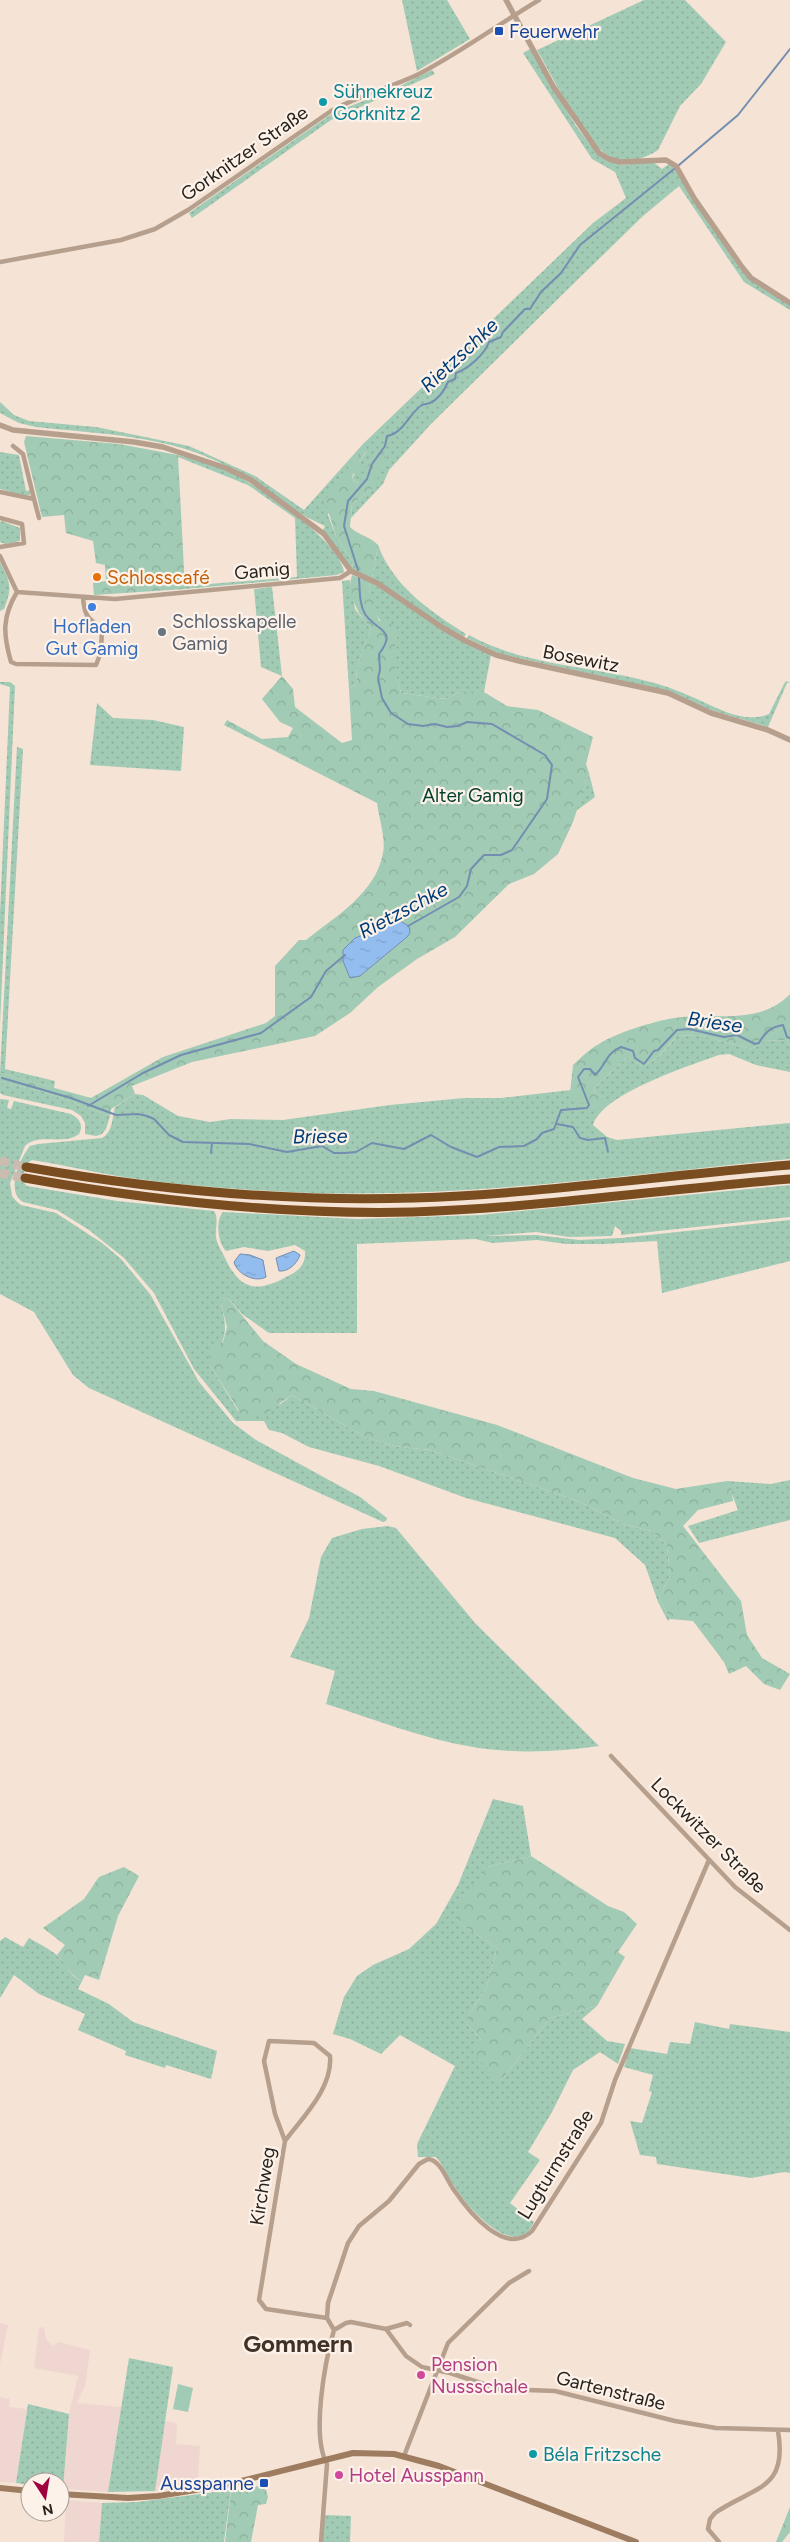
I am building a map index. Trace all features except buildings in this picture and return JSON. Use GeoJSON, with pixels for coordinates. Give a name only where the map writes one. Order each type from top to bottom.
{"type":"FeatureCollection","features":[{"type":"Feature","properties":{"kind":"highway"},"geometry":{"type":"LineString","coordinates":[[26,1167],[114,1182],[222,1194],[299,1198],[384,1199],[512,1193],[790,1165]]}},
{"type":"Feature","properties":{"kind":"highway"},"geometry":{"type":"LineString","coordinates":[[24,1178],[113,1193],[305,1212],[360,1212],[534,1204],[790,1179]]}},
{"type":"Feature","properties":{"kind":"main road"},"geometry":{"type":"LineString","coordinates":[[70,2495],[128,2498],[187,2492],[353,2453],[404,2456],[439,2466],[636,2542]]}},
{"type":"Feature","properties":{"kind":"main road"},"geometry":{"type":"LineString","coordinates":[[0,2488],[20,2490]]}},
{"type":"Feature","properties":{"kind":"street"},"geometry":{"type":"LineString","coordinates":[[506,0],[573,117],[599,153],[609,160],[620,162],[666,160],[676,166],[694,198],[742,267],[752,278],[790,303]]}},
{"type":"Feature","properties":{"kind":"street","name":"Gorknitzer Straße"},"geometry":{"type":"LineString","coordinates":[[0,262],[121,240],[155,229],[188,210],[331,111],[418,74],[540,0]]}},
{"type":"Feature","properties":{"kind":"street"},"geometry":{"type":"LineString","coordinates":[[0,425],[13,430],[125,441],[163,447],[226,468],[252,480],[324,534],[351,571]]}},
{"type":"Feature","properties":{"kind":"street"},"geometry":{"type":"LineString","coordinates":[[13,446],[23,454],[39,518]]}},
{"type":"Feature","properties":{"kind":"street"},"geometry":{"type":"LineString","coordinates":[[0,492],[34,499]]}},
{"type":"Feature","properties":{"kind":"street"},"geometry":{"type":"LineString","coordinates":[[0,518],[22,524],[24,543],[0,547]]}},
{"type":"Feature","properties":{"kind":"street"},"geometry":{"type":"LineString","coordinates":[[0,556],[16,592],[5,615],[8,652],[11,662],[16,664],[96,666],[101,652],[102,628],[89,620],[84,613],[83,597]]}},
{"type":"Feature","properties":{"kind":"street","name":"Bosewitz"},"geometry":{"type":"LineString","coordinates":[[351,571],[377,583],[443,628],[496,654],[668,693],[711,713],[768,730],[790,740]]}},
{"type":"Feature","properties":{"kind":"street","name":"Gamig"},"geometry":{"type":"LineString","coordinates":[[16,592],[116,599],[340,578],[351,571]]}},
{"type":"Feature","properties":{"kind":"street","name":"Lockwitzer Straße"},"geometry":{"type":"LineString","coordinates":[[612,1756],[735,1887],[790,1930]]}},
{"type":"Feature","properties":{"kind":"street","name":"Lugturmstraße"},"geometry":{"type":"LineString","coordinates":[[326,2318],[335,2279],[352,2236],[359,2226],[389,2201],[413,2170],[423,2161],[433,2159],[459,2198],[494,2232],[514,2241],[523,2238],[532,2231],[601,2123],[615,2080],[709,1860]]}},
{"type":"Feature","properties":{"kind":"street","name":"Kirchweg"},"geometry":{"type":"LineString","coordinates":[[285,2141],[275,2114],[264,2061],[269,2041],[314,2044],[330,2056],[330,2068],[324,2085],[285,2141],[259,2302],[266,2309],[326,2318]]}},
{"type":"Feature","properties":{"kind":"street"},"geometry":{"type":"LineString","coordinates":[[404,2456],[444,2350],[457,2331],[509,2282],[529,2271]]}},
{"type":"Feature","properties":{"kind":"street"},"geometry":{"type":"LineString","coordinates":[[321,2542],[327,2464],[324,2459],[319,2417],[334,2330],[326,2318]]}},
{"type":"Feature","properties":{"kind":"street"},"geometry":{"type":"LineString","coordinates":[[334,2330],[346,2322],[386,2329],[407,2323],[410,2325]]}},
{"type":"Feature","properties":{"kind":"street","name":"Gartenstraße"},"geometry":{"type":"LineString","coordinates":[[386,2329],[410,2360],[426,2369],[499,2389],[556,2390],[675,2421],[716,2428],[790,2430]]}},
{"type":"Feature","properties":{"kind":"street"},"geometry":{"type":"LineString","coordinates":[[719,2542],[708,2529],[710,2519],[718,2510],[773,2478],[781,2462],[778,2431]]}},
{"type":"Feature","properties":{"kind":"shaded area"},"geometry":{"type":"Polygon","coordinates":[[[0,2323],[8,2325],[0,2364],[0,2323]]]}},
{"type":"Feature","properties":{"kind":"shaded area"},"geometry":{"type":"Polygon","coordinates":[[[44,2327],[46,2339],[53,2346],[58,2342],[90,2350],[86,2383],[77,2403],[122,2407],[108,2492],[70,2489],[70,2472],[64,2472],[69,2414],[78,2376],[34,2368],[39,2328],[44,2327]]]}},
{"type":"Feature","properties":{"kind":"shaded area"},"geometry":{"type":"Polygon","coordinates":[[[0,2397],[10,2399],[9,2407],[27,2409],[16,2483],[0,2482],[0,2397]]]}},
{"type":"Feature","properties":{"kind":"shaded area"},"geometry":{"type":"Polygon","coordinates":[[[164,2421],[177,2423],[176,2444],[200,2446],[198,2482],[187,2483],[186,2487],[155,2491],[164,2421]]]}},
{"type":"Feature","properties":{"kind":"shaded area"},"geometry":{"type":"Polygon","coordinates":[[[70,2500],[102,2503],[99,2542],[64,2542],[65,2522],[70,2522],[70,2500]]]}},
{"type":"Feature","properties":{"kind":"green space"},"geometry":{"type":"Polygon","coordinates":[[[402,0],[447,0],[470,39],[417,71],[402,0]]]}},
{"type":"Feature","properties":{"kind":"green space"},"geometry":{"type":"Polygon","coordinates":[[[644,0],[685,0],[726,42],[701,84],[680,106],[658,150],[635,160],[623,160],[611,157],[602,151],[581,126],[537,50],[644,0]]]}},
{"type":"Feature","properties":{"kind":"green space"},"geometry":{"type":"Polygon","coordinates":[[[530,49],[576,126],[598,155],[621,165],[653,162],[662,169],[669,164],[673,166],[740,269],[749,279],[790,305],[790,310],[744,282],[679,186],[643,216],[431,424],[389,470],[383,484],[351,518],[352,504],[374,488],[375,453],[359,483],[352,480],[359,462],[367,451],[346,469],[328,515],[336,536],[352,561],[353,570],[323,530],[325,526],[300,513],[240,474],[206,456],[159,442],[109,434],[36,427],[19,423],[0,413],[0,402],[14,415],[29,421],[96,427],[189,446],[255,476],[304,510],[363,444],[593,223],[626,198],[615,172],[592,159],[523,53],[530,49]]]}},
{"type":"Feature","properties":{"kind":"green space"},"geometry":{"type":"Polygon","coordinates":[[[432,70],[435,74],[331,120],[192,218],[189,213],[333,113],[398,87],[432,70]]]}},
{"type":"Feature","properties":{"kind":"green space"},"geometry":{"type":"Polygon","coordinates":[[[26,436],[119,444],[178,455],[185,589],[94,595],[93,583],[106,581],[105,565],[96,563],[93,541],[66,533],[64,515],[42,517],[24,442],[26,436]]]}},
{"type":"Feature","properties":{"kind":"green space"},"geometry":{"type":"Polygon","coordinates":[[[363,449],[367,450],[359,462],[362,466],[360,472],[353,474],[352,480],[358,483],[375,452],[382,454],[386,458],[374,488],[352,504],[350,527],[378,545],[372,578],[353,570],[352,561],[336,536],[325,501],[346,468],[363,449]]]}},
{"type":"Feature","properties":{"kind":"green space"},"geometry":{"type":"Polygon","coordinates":[[[0,452],[19,455],[26,491],[31,490],[30,495],[25,496],[0,489],[0,452]]]}},
{"type":"Feature","properties":{"kind":"green space"},"geometry":{"type":"Polygon","coordinates":[[[178,455],[226,470],[275,500],[313,529],[328,544],[339,559],[344,572],[337,575],[185,589],[184,586],[297,577],[295,518],[248,485],[178,457],[178,455]]]}},
{"type":"Feature","properties":{"kind":"green space"},"geometry":{"type":"Polygon","coordinates":[[[2,521],[20,528],[20,541],[5,544],[0,542],[0,522],[2,521]]]}},
{"type":"Feature","properties":{"kind":"green space"},"geometry":{"type":"Polygon","coordinates":[[[378,545],[393,573],[414,597],[466,634],[464,637],[445,627],[372,578],[378,545]]]}},
{"type":"Feature","properties":{"kind":"green space"},"geometry":{"type":"Polygon","coordinates":[[[0,562],[8,580],[9,595],[4,609],[0,611],[0,562]]]}},
{"type":"Feature","properties":{"kind":"green space","name":"Alter Gamig"},"geometry":{"type":"Polygon","coordinates":[[[352,575],[370,582],[369,589],[379,621],[388,621],[399,632],[394,655],[395,670],[401,693],[446,699],[460,692],[484,692],[507,706],[538,710],[593,737],[586,764],[589,773],[573,822],[558,854],[534,874],[509,884],[455,937],[417,959],[378,987],[350,1013],[315,1036],[192,1062],[132,1086],[135,1094],[111,1109],[110,1116],[41,1091],[0,1082],[0,1073],[91,1098],[163,1057],[266,1023],[275,1016],[275,966],[299,940],[306,940],[353,903],[372,880],[379,867],[384,847],[377,803],[224,725],[227,720],[262,739],[288,737],[293,728],[280,722],[262,699],[282,676],[293,689],[295,707],[342,743],[352,740],[349,689],[356,685],[357,667],[371,629],[355,604],[352,597],[352,575]],[[400,921],[355,938],[360,976],[407,937],[400,921]]]}},
{"type":"Feature","properties":{"kind":"green space"},"geometry":{"type":"Polygon","coordinates":[[[350,580],[355,609],[371,629],[357,667],[356,685],[349,689],[342,581],[350,580]]]}},
{"type":"Feature","properties":{"kind":"green space"},"geometry":{"type":"Polygon","coordinates":[[[370,582],[491,655],[484,692],[460,692],[446,699],[401,693],[393,665],[394,645],[373,608],[369,589],[370,582]]]}},
{"type":"Feature","properties":{"kind":"green space"},"geometry":{"type":"Polygon","coordinates":[[[272,587],[282,676],[261,667],[254,589],[272,587]]]}},
{"type":"Feature","properties":{"kind":"green space"},"geometry":{"type":"Polygon","coordinates":[[[469,635],[495,647],[522,656],[550,663],[636,678],[663,686],[739,716],[759,717],[769,714],[786,681],[790,683],[787,683],[768,727],[711,710],[669,691],[498,653],[467,638],[469,635]]]}},
{"type":"Feature","properties":{"kind":"green space"},"geometry":{"type":"Polygon","coordinates":[[[0,682],[10,682],[15,686],[0,1024],[0,914],[10,687],[0,684],[0,682]]]}},
{"type":"Feature","properties":{"kind":"green space"},"geometry":{"type":"Polygon","coordinates":[[[97,703],[113,718],[153,720],[184,727],[181,771],[90,765],[97,703]]]}},
{"type":"Feature","properties":{"kind":"green space"},"geometry":{"type":"Polygon","coordinates":[[[17,747],[23,749],[5,1069],[55,1081],[54,1088],[0,1073],[17,747]]]}},
{"type":"Feature","properties":{"kind":"green space"},"geometry":{"type":"Polygon","coordinates":[[[589,773],[595,797],[576,811],[589,773]]]}},
{"type":"Feature","properties":{"kind":"green space"},"geometry":{"type":"Polygon","coordinates":[[[790,994],[790,1045],[786,1040],[765,1041],[751,1049],[699,1035],[676,1036],[661,1054],[651,1062],[642,1065],[627,1057],[594,1088],[595,1094],[606,1098],[602,1106],[593,1111],[570,1093],[573,1065],[592,1048],[616,1035],[674,1018],[751,1014],[778,1004],[790,994]]]}},
{"type":"Feature","properties":{"kind":"green space"},"geometry":{"type":"Polygon","coordinates":[[[699,1035],[751,1049],[765,1041],[786,1040],[790,1045],[790,1072],[756,1065],[729,1054],[719,1055],[648,1082],[629,1092],[600,1113],[593,1125],[607,1137],[617,1140],[790,1123],[790,1159],[603,1179],[477,1189],[352,1194],[289,1192],[160,1182],[32,1160],[26,1164],[22,1181],[27,1186],[117,1201],[214,1211],[217,1220],[216,1234],[220,1248],[237,1278],[252,1286],[269,1285],[297,1271],[302,1266],[305,1251],[295,1245],[268,1251],[244,1247],[226,1251],[221,1243],[218,1232],[219,1221],[223,1212],[357,1219],[480,1215],[790,1185],[790,1217],[621,1235],[621,1231],[615,1226],[612,1236],[569,1237],[536,1232],[484,1236],[536,1235],[579,1240],[621,1238],[790,1220],[790,1261],[662,1293],[657,1241],[566,1244],[537,1240],[493,1243],[475,1239],[357,1244],[357,1333],[269,1333],[242,1314],[227,1297],[221,1304],[225,1323],[224,1336],[210,1365],[238,1411],[281,1404],[292,1395],[365,1437],[394,1446],[430,1450],[578,1501],[623,1524],[651,1531],[667,1545],[670,1576],[659,1598],[670,1619],[668,1621],[658,1602],[645,1565],[615,1538],[466,1498],[379,1466],[309,1447],[282,1433],[269,1430],[264,1421],[236,1421],[194,1369],[154,1293],[124,1258],[89,1230],[57,1210],[23,1202],[15,1191],[16,1175],[19,1166],[30,1146],[102,1138],[106,1135],[112,1124],[115,1107],[135,1094],[143,1095],[178,1116],[210,1122],[231,1119],[283,1120],[390,1105],[464,1098],[501,1098],[571,1090],[571,1093],[605,1098],[595,1094],[594,1088],[627,1057],[642,1065],[646,1064],[661,1054],[676,1036],[699,1035]]]}},
{"type":"Feature","properties":{"kind":"green space"},"geometry":{"type":"Polygon","coordinates":[[[0,1082],[41,1091],[110,1116],[106,1129],[102,1134],[96,1136],[85,1134],[85,1123],[81,1116],[72,1110],[3,1095],[0,1093],[0,1082]]]}},
{"type":"Feature","properties":{"kind":"green space"},"geometry":{"type":"Polygon","coordinates":[[[0,1099],[9,1100],[7,1108],[11,1109],[14,1101],[71,1114],[81,1125],[79,1134],[73,1137],[37,1140],[25,1146],[10,1183],[12,1196],[16,1201],[21,1205],[56,1213],[102,1243],[121,1259],[150,1294],[199,1382],[233,1423],[256,1440],[360,1497],[387,1518],[386,1521],[383,1522],[89,1388],[73,1375],[34,1312],[0,1294],[0,1099]]]}},
{"type":"Feature","properties":{"kind":"green space"},"geometry":{"type":"Polygon","coordinates":[[[227,1297],[263,1341],[296,1364],[351,1389],[374,1391],[497,1425],[633,1478],[676,1489],[727,1481],[731,1486],[733,1501],[698,1510],[683,1526],[741,1601],[747,1635],[762,1658],[790,1674],[780,1690],[764,1684],[746,1666],[729,1674],[724,1662],[693,1621],[670,1619],[659,1598],[670,1576],[667,1545],[651,1531],[623,1524],[578,1501],[430,1450],[394,1446],[365,1437],[292,1395],[265,1414],[244,1419],[210,1365],[209,1351],[223,1342],[227,1327],[221,1304],[227,1297]]]}},
{"type":"Feature","properties":{"kind":"green space"},"geometry":{"type":"Polygon","coordinates":[[[790,1480],[790,1520],[699,1543],[688,1526],[738,1510],[727,1481],[771,1484],[790,1480]]]}},
{"type":"Feature","properties":{"kind":"green space"},"geometry":{"type":"Polygon","coordinates":[[[388,1526],[396,1528],[475,1623],[599,1746],[568,1750],[536,1751],[505,1751],[473,1747],[417,1734],[326,1704],[335,1671],[290,1657],[309,1618],[321,1557],[332,1538],[362,1529],[388,1526]]]}},
{"type":"Feature","properties":{"kind":"green space"},"geometry":{"type":"Polygon","coordinates":[[[493,1799],[523,1806],[531,1856],[487,1867],[459,1923],[497,1948],[487,1986],[465,2021],[481,2040],[500,2082],[550,2018],[597,2006],[582,2019],[607,2041],[625,2044],[618,2064],[600,2052],[573,2070],[552,2112],[528,2152],[540,2160],[510,2203],[534,2222],[525,2234],[516,2237],[496,2230],[476,2213],[450,2180],[436,2157],[418,2157],[417,2144],[455,2066],[400,2035],[381,2054],[350,2039],[333,2034],[344,1997],[357,1976],[373,1965],[409,1949],[436,1924],[458,1885],[493,1799]]]}},
{"type":"Feature","properties":{"kind":"green space"},"geometry":{"type":"Polygon","coordinates":[[[531,1856],[608,1906],[624,1912],[637,1924],[618,1952],[625,1957],[597,2006],[550,2018],[500,2082],[473,2053],[481,2040],[465,2021],[487,1986],[497,1948],[459,1923],[460,1902],[487,1867],[531,1856]]]}},
{"type":"Feature","properties":{"kind":"green space"},"geometry":{"type":"Polygon","coordinates":[[[124,1867],[139,1876],[118,1916],[99,1980],[85,1975],[82,1981],[73,1975],[57,1955],[65,1945],[43,1928],[84,1899],[99,1877],[124,1867]]]}},
{"type":"Feature","properties":{"kind":"green space"},"geometry":{"type":"Polygon","coordinates":[[[5,1937],[23,1947],[29,1938],[49,1950],[60,1958],[73,1975],[82,1981],[78,1989],[109,2004],[133,2022],[217,2051],[211,2079],[166,2065],[165,2068],[125,2055],[126,2051],[78,2030],[85,2014],[39,1994],[14,1975],[0,1998],[0,1941],[5,1937]]]}},
{"type":"Feature","properties":{"kind":"green space"},"geometry":{"type":"Polygon","coordinates":[[[695,2022],[729,2029],[730,2024],[790,2032],[790,2173],[784,2172],[751,2178],[657,2164],[656,2157],[640,2155],[630,2121],[642,2123],[652,2092],[649,2091],[653,2075],[624,2067],[630,2048],[667,2054],[670,2042],[690,2044],[695,2022]]]}},
{"type":"Feature","properties":{"kind":"green space"},"geometry":{"type":"Polygon","coordinates":[[[129,2358],[173,2367],[155,2491],[108,2492],[129,2358]]]}},
{"type":"Feature","properties":{"kind":"green space"},"geometry":{"type":"Polygon","coordinates":[[[178,2384],[193,2388],[188,2412],[173,2409],[178,2384]]]}},
{"type":"Feature","properties":{"kind":"green space"},"geometry":{"type":"Polygon","coordinates":[[[28,2404],[69,2414],[64,2472],[20,2472],[20,2484],[16,2483],[28,2404]]]}},
{"type":"Feature","properties":{"kind":"green space"},"geometry":{"type":"Polygon","coordinates":[[[258,2486],[266,2490],[268,2497],[266,2504],[258,2505],[251,2542],[225,2542],[231,2491],[258,2486]]]}},
{"type":"Feature","properties":{"kind":"green space"},"geometry":{"type":"Polygon","coordinates":[[[231,2490],[224,2542],[99,2542],[102,2503],[137,2502],[231,2490]]]}},
{"type":"Feature","properties":{"kind":"green space"},"geometry":{"type":"Polygon","coordinates":[[[790,2507],[790,2532],[782,2542],[776,2542],[790,2507]]]}},
{"type":"Feature","properties":{"kind":"green space"},"geometry":{"type":"Polygon","coordinates":[[[323,2515],[351,2516],[350,2542],[320,2542],[323,2515]]]}},
{"type":"Feature","properties":{"kind":"water"},"geometry":{"type":"Polygon","coordinates":[[[400,921],[409,926],[410,933],[407,937],[360,976],[350,978],[343,961],[343,950],[355,938],[400,921]]]}},
{"type":"Feature","properties":{"kind":"water"},"geometry":{"type":"Polygon","coordinates":[[[294,1251],[300,1255],[297,1261],[289,1269],[279,1271],[276,1258],[294,1251]]]}},
{"type":"Feature","properties":{"kind":"water"},"geometry":{"type":"Polygon","coordinates":[[[240,1254],[250,1255],[263,1260],[266,1277],[257,1279],[243,1274],[234,1262],[240,1254]]]}},
{"type":"Feature","properties":{"kind":"waterway","name":"Rietzschke"},"geometry":{"type":"LineString","coordinates":[[679,165],[738,115],[790,49]]}},
{"type":"Feature","properties":{"kind":"waterway","name":"Rietzschke"},"geometry":{"type":"LineString","coordinates":[[358,570],[344,526],[348,501],[367,479],[372,464],[385,446],[387,436],[398,431],[418,408],[436,399],[443,392],[448,382],[455,379],[456,373],[476,360],[489,342],[501,337],[503,332],[525,309],[530,309],[541,292],[561,273],[580,245],[674,169]]}},
{"type":"Feature","properties":{"kind":"waterway","name":"Rietzschke"},"geometry":{"type":"LineString","coordinates":[[359,578],[363,610],[370,620],[384,631],[386,635],[387,640],[379,654],[380,670],[378,678],[382,698],[391,713],[408,724],[423,726],[435,724],[447,727],[458,726],[467,722],[492,724],[545,755],[552,765],[547,799],[512,850],[501,855],[484,855],[471,869],[467,886],[459,897],[408,926]]}},
{"type":"Feature","properties":{"kind":"waterway","name":"Rietzschke"},"geometry":{"type":"LineString","coordinates":[[88,1106],[143,1073],[181,1055],[261,1033],[311,997],[326,971],[345,955]]}},
{"type":"Feature","properties":{"kind":"waterway","name":"Briese"},"geometry":{"type":"LineString","coordinates":[[2,1078],[71,1098],[116,1115],[138,1114],[147,1116],[154,1119],[169,1135],[183,1142],[249,1144],[287,1152],[322,1146],[334,1153],[345,1153],[356,1152],[372,1143],[404,1149],[431,1135],[451,1147],[477,1157],[499,1147],[524,1146],[537,1139],[542,1133],[554,1129],[561,1110],[587,1108],[589,1105],[578,1077],[584,1069],[590,1069],[595,1075],[612,1052],[621,1047],[633,1051],[635,1058],[644,1064],[654,1051],[658,1050],[677,1030],[689,1029],[724,1037],[737,1035],[755,1044],[759,1043],[769,1031],[783,1025],[787,1037],[790,1038]]}},
{"type":"Feature","properties":{"kind":"waterway"},"geometry":{"type":"LineString","coordinates":[[557,1124],[573,1127],[580,1138],[588,1140],[605,1138],[608,1152]]}},
{"type":"Feature","properties":{"kind":"waterway"},"geometry":{"type":"LineString","coordinates":[[211,1153],[212,1143]]}},
{"type":"Feature","properties":{"kind":"tunnel"},"geometry":{"type":"LineString","coordinates":[[0,1161],[26,1167]]}},
{"type":"Feature","properties":{"kind":"tunnel"},"geometry":{"type":"LineString","coordinates":[[0,1173],[25,1178]]}},
{"type":"Feature","properties":{"kind":"place","name":"Feuerwehr"},"geometry":{"type":"Point","coordinates":[499,31]}},
{"type":"Feature","properties":{"kind":"place","name":"Sühnekreuz Gorknitz 2"},"geometry":{"type":"Point","coordinates":[323,102]}},
{"type":"Feature","properties":{"kind":"place","name":"Schlosscafé"},"geometry":{"type":"Point","coordinates":[97,577]}},
{"type":"Feature","properties":{"kind":"place","name":"Hofladen Gut Gamig"},"geometry":{"type":"Point","coordinates":[92,607]}},
{"type":"Feature","properties":{"kind":"place","name":"Schlosskapelle Gamig"},"geometry":{"type":"Point","coordinates":[162,632]}},
{"type":"Feature","properties":{"kind":"place","name":"Pension Nussschale"},"geometry":{"type":"Point","coordinates":[421,2375]}},
{"type":"Feature","properties":{"kind":"place","name":"Béla Fritzsche"},"geometry":{"type":"Point","coordinates":[533,2454]}},
{"type":"Feature","properties":{"kind":"place","name":"Hotel Ausspann"},"geometry":{"type":"Point","coordinates":[339,2475]}},
{"type":"Feature","properties":{"kind":"place","name":"Ausspanne"},"geometry":{"type":"Point","coordinates":[264,2483]}},
{"type":"Feature","properties":{"kind":"district","name":"Gommern"},"geometry":{"type":"Point","coordinates":[298,2344]}}]}
